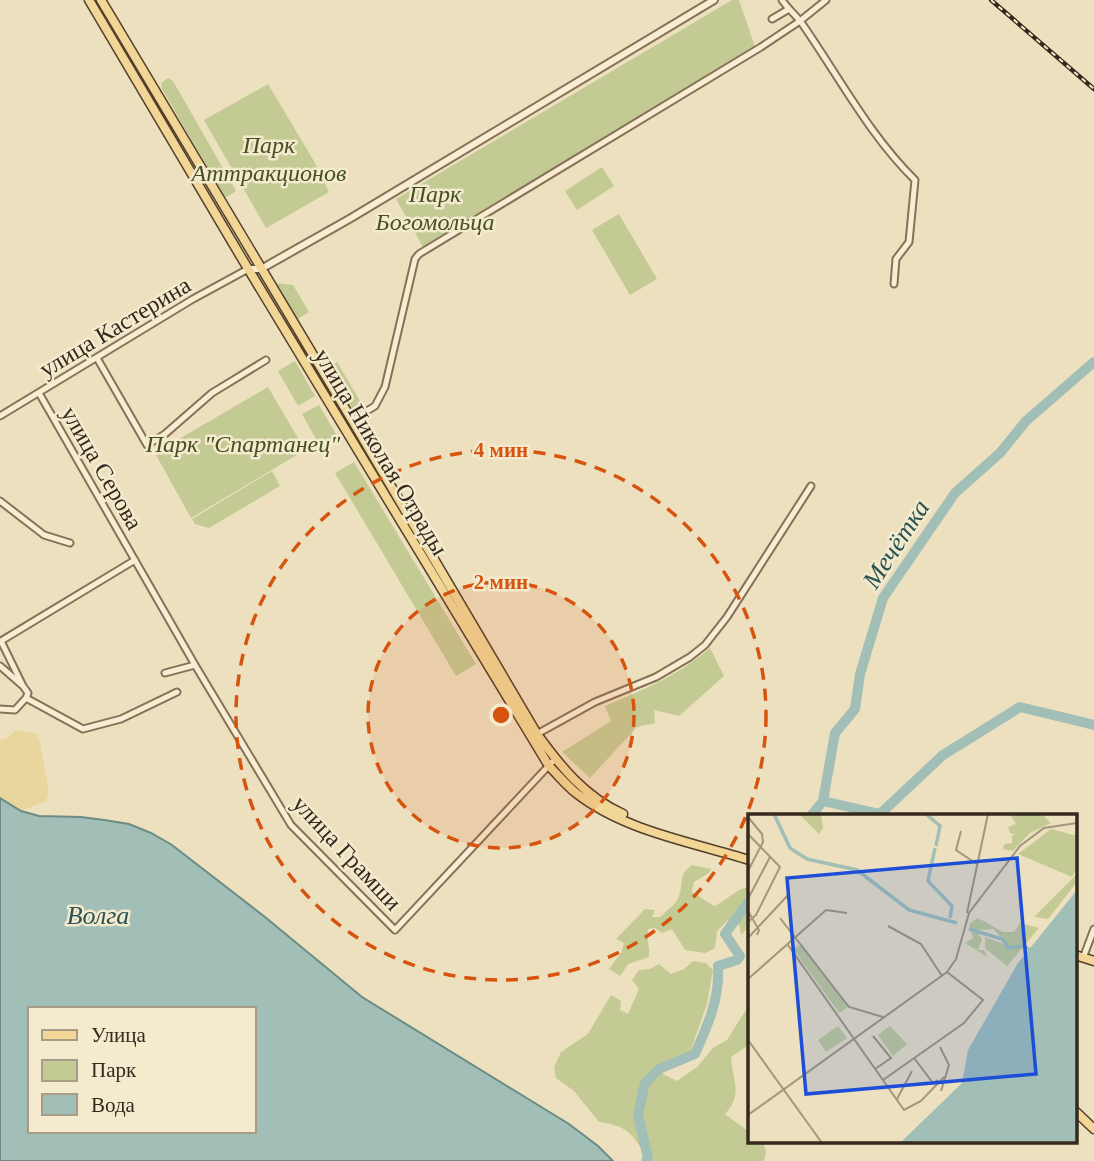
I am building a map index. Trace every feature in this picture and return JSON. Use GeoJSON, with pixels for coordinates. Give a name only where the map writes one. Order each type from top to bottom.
{"type":"FeatureCollection","features":[{"type":"Feature","properties":{"kind":"main road","name":"улица Николая Отрады"},"geometry":{"type":"LineString","coordinates":[[89,0],[248,269],[552,762],[577,793],[608,813],[646,828],[748,858]]}},
{"type":"Feature","properties":{"kind":"main road","name":"улица Николая Отрады"},"geometry":{"type":"LineString","coordinates":[[100,0],[352,420],[552,762],[594,797],[628,816],[748,858]]}},
{"type":"Feature","properties":{"kind":"main road"},"geometry":{"type":"LineString","coordinates":[[1079,956],[1094,961]]}},
{"type":"Feature","properties":{"kind":"main road"},"geometry":{"type":"LineString","coordinates":[[1076,1112],[1094,1129]]}},
{"type":"Feature","properties":{"kind":"street"},"geometry":{"type":"LineString","coordinates":[[248,269],[261,269],[361,212],[714,0]]}},
{"type":"Feature","properties":{"kind":"street"},"geometry":{"type":"LineString","coordinates":[[782,0],[800,21],[854,102],[902,167],[915,180],[909,242],[897,259],[894,284]]}},
{"type":"Feature","properties":{"kind":"street"},"geometry":{"type":"LineString","coordinates":[[352,420],[375,407],[380,398],[415,259],[419,254],[800,21],[826,0]]}},
{"type":"Feature","properties":{"kind":"street"},"geometry":{"type":"LineString","coordinates":[[772,19],[789,9]]}},
{"type":"Feature","properties":{"kind":"street","name":"улица Кастерина"},"geometry":{"type":"LineString","coordinates":[[0,416],[248,269]]}},
{"type":"Feature","properties":{"kind":"street"},"geometry":{"type":"LineString","coordinates":[[97,358],[146,445],[165,434],[212,393],[266,359]]}},
{"type":"Feature","properties":{"kind":"street","name":"улица Серова"},"geometry":{"type":"LineString","coordinates":[[38,393],[135,559]]}},
{"type":"Feature","properties":{"kind":"street"},"geometry":{"type":"LineString","coordinates":[[537,734],[595,702],[656,677],[705,645],[727,617],[811,486]]}},
{"type":"Feature","properties":{"kind":"street"},"geometry":{"type":"LineString","coordinates":[[0,501],[44,535],[70,543]]}},
{"type":"Feature","properties":{"kind":"street"},"geometry":{"type":"LineString","coordinates":[[0,709],[15,710],[28,693],[1,642],[135,559]]}},
{"type":"Feature","properties":{"kind":"street","name":"улица Грамши"},"geometry":{"type":"LineString","coordinates":[[135,559],[291,825],[395,930],[552,762]]}},
{"type":"Feature","properties":{"kind":"street"},"geometry":{"type":"LineString","coordinates":[[165,673],[195,665]]}},
{"type":"Feature","properties":{"kind":"street"},"geometry":{"type":"LineString","coordinates":[[0,666],[23,686]]}},
{"type":"Feature","properties":{"kind":"street"},"geometry":{"type":"LineString","coordinates":[[26,698],[83,729],[121,719],[177,692]]}},
{"type":"Feature","properties":{"kind":"street"},"geometry":{"type":"LineString","coordinates":[[1079,956],[1094,929]]}},
{"type":"Feature","properties":{"kind":"green space","name":"Парк Богомольца"},"geometry":{"type":"Polygon","coordinates":[[[732,0],[739,0],[755,47],[423,247],[396,199],[732,0]]]}},
{"type":"Feature","properties":{"kind":"green space"},"geometry":{"type":"Polygon","coordinates":[[[168,78],[173,81],[236,191],[225,198],[162,89],[161,83],[168,78]]]}},
{"type":"Feature","properties":{"kind":"green space","name":"Парк Аттракционов"},"geometry":{"type":"Polygon","coordinates":[[[268,84],[329,192],[266,228],[204,120],[268,84]]]}},
{"type":"Feature","properties":{"kind":"green space"},"geometry":{"type":"Polygon","coordinates":[[[602,167],[614,186],[577,210],[565,191],[602,167]]]}},
{"type":"Feature","properties":{"kind":"green space"},"geometry":{"type":"Polygon","coordinates":[[[619,214],[657,279],[630,295],[592,230],[619,214]]]}},
{"type":"Feature","properties":{"kind":"green space"},"geometry":{"type":"Polygon","coordinates":[[[274,283],[293,285],[309,312],[296,320],[274,283]]]}},
{"type":"Feature","properties":{"kind":"green space"},"geometry":{"type":"Polygon","coordinates":[[[295,361],[315,396],[298,406],[278,371],[295,361]]]}},
{"type":"Feature","properties":{"kind":"green space"},"geometry":{"type":"Polygon","coordinates":[[[337,362],[363,406],[351,413],[325,369],[337,362]]]}},
{"type":"Feature","properties":{"kind":"green space","name":"Парк \"Спартанец\""},"geometry":{"type":"Polygon","coordinates":[[[268,387],[305,450],[191,518],[155,453],[268,387]]]}},
{"type":"Feature","properties":{"kind":"green space"},"geometry":{"type":"Polygon","coordinates":[[[319,405],[337,436],[320,446],[302,414],[319,405]]]}},
{"type":"Feature","properties":{"kind":"green space"},"geometry":{"type":"Polygon","coordinates":[[[354,462],[476,664],[456,676],[335,473],[354,462]]]}},
{"type":"Feature","properties":{"kind":"green space"},"geometry":{"type":"Polygon","coordinates":[[[272,471],[280,486],[209,528],[195,524],[192,519],[272,471]]]}},
{"type":"Feature","properties":{"kind":"green space"},"geometry":{"type":"Polygon","coordinates":[[[710,648],[724,676],[679,716],[654,710],[655,723],[637,727],[590,778],[562,752],[611,721],[605,706],[673,674],[710,648]]]}},
{"type":"Feature","properties":{"kind":"green space"},"geometry":{"type":"Polygon","coordinates":[[[692,865],[711,869],[694,882],[692,892],[714,906],[748,887],[748,927],[741,935],[739,924],[728,920],[717,931],[715,948],[705,953],[685,950],[672,929],[662,933],[655,928],[648,929],[649,957],[628,964],[620,976],[609,969],[621,953],[624,943],[616,939],[645,909],[655,910],[652,917],[660,917],[671,907],[679,896],[683,876],[692,865]]]}},
{"type":"Feature","properties":{"kind":"green space"},"geometry":{"type":"Polygon","coordinates":[[[693,961],[706,963],[713,970],[707,1004],[690,1052],[663,1063],[663,1074],[677,1081],[697,1067],[713,1048],[727,1040],[748,1007],[748,1046],[731,1057],[735,1094],[731,1107],[725,1114],[748,1131],[748,1144],[764,1144],[766,1152],[764,1161],[648,1161],[630,1133],[617,1126],[599,1122],[574,1091],[556,1078],[554,1067],[561,1052],[588,1034],[611,995],[621,1001],[620,1010],[628,1014],[639,989],[632,980],[639,970],[650,969],[659,964],[671,974],[684,969],[693,961]]]}},
{"type":"Feature","properties":{"kind":"sand"},"geometry":{"type":"Polygon","coordinates":[[[16,730],[35,733],[39,738],[49,792],[46,801],[21,811],[0,798],[0,740],[16,730]]]}},
{"type":"Feature","properties":{"kind":"water","name":"Волга"},"geometry":{"type":"Polygon","coordinates":[[[0,798],[21,811],[39,816],[81,817],[129,824],[172,845],[362,997],[569,1124],[613,1161],[0,1161],[0,798]]]}},
{"type":"Feature","properties":{"kind":"waterway","name":"Мечётка"},"geometry":{"type":"LineString","coordinates":[[813,814],[823,801],[835,733],[855,709],[860,674],[883,598],[955,493],[1000,453],[1026,421],[1094,362]]}},
{"type":"Feature","properties":{"kind":"waterway","name":"Мечётка"},"geometry":{"type":"LineString","coordinates":[[823,801],[880,814],[943,755],[1020,707],[1094,725]]}},
{"type":"Feature","properties":{"kind":"waterway","name":"Мечётка"},"geometry":{"type":"LineString","coordinates":[[646,1161],[648,1158],[638,1115],[645,1083],[659,1069],[695,1054],[715,1000],[718,966],[737,960],[740,956],[725,934],[748,902]]}},
{"type":"Feature","properties":{"kind":"railway"},"geometry":{"type":"LineString","coordinates":[[991,0],[1094,89]]}}]}
